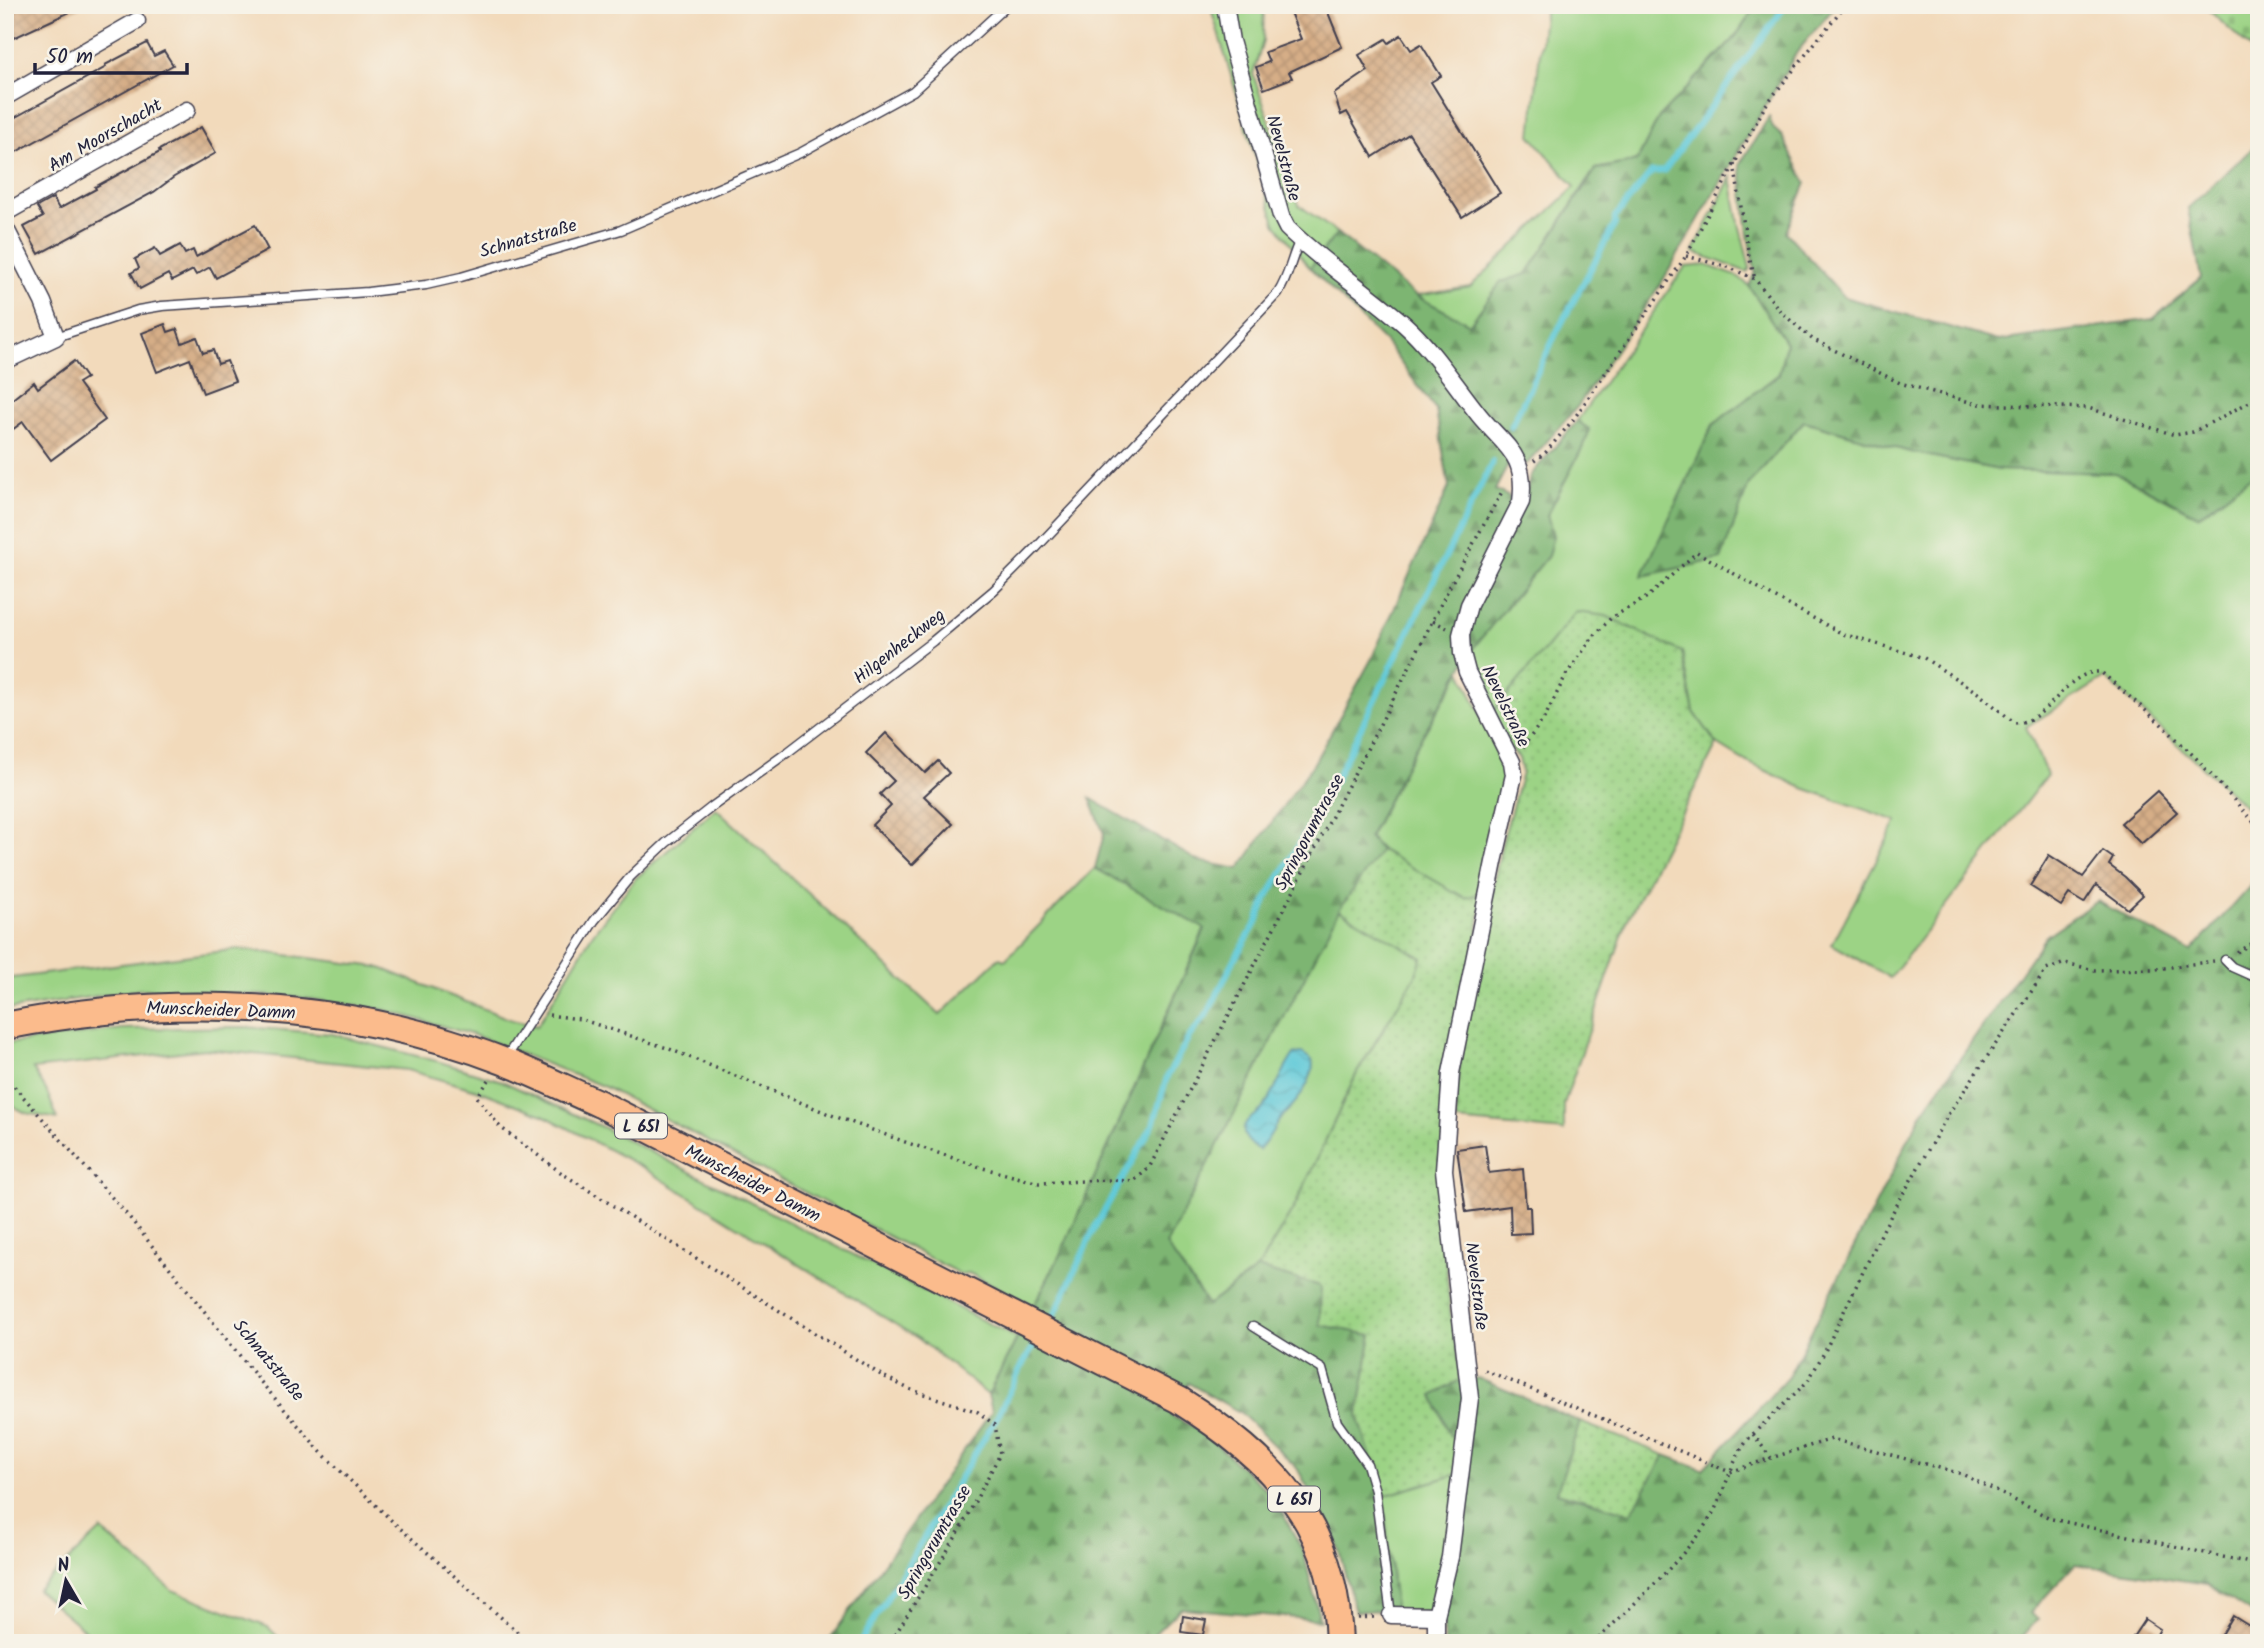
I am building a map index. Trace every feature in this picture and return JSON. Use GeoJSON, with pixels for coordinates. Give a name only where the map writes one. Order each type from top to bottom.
{"type":"FeatureCollection","features":[{"type":"Feature","properties":{"kind":"main road","name":"Munscheider Damm"},"geometry":{"type":"LineString","coordinates":[[5,1026],[59,1015],[140,1007],[221,1006],[303,1012],[380,1025],[452,1044],[503,1061],[600,1104],[1179,1399],[1219,1425],[1250,1450],[1290,1493],[1320,1545],[1332,1582],[1339,1632]]}},
{"type":"Feature","properties":{"kind":"street","name":"Nevelstraße"},"geometry":{"type":"LineString","coordinates":[[1225,5],[1231,41],[1280,216],[1287,228],[1406,326],[1515,454],[1523,486],[1521,502],[1469,605],[1461,635],[1467,672],[1512,762],[1514,775],[1451,1073],[1444,1170],[1470,1398],[1450,1557],[1436,1616],[1436,1643]]}},
{"type":"Feature","properties":{"kind":"street"},"geometry":{"type":"LineString","coordinates":[[5,97],[137,21]]}},
{"type":"Feature","properties":{"kind":"street","name":"Am Moorschacht"},"geometry":{"type":"LineString","coordinates":[[5,214],[187,110]]}},
{"type":"Feature","properties":{"kind":"street"},"geometry":{"type":"LineString","coordinates":[[5,226],[43,302],[56,337]]}},
{"type":"Feature","properties":{"kind":"street","name":"Schnatstraße"},"geometry":{"type":"LineString","coordinates":[[5,361],[56,337]]}},
{"type":"Feature","properties":{"kind":"street"},"geometry":{"type":"LineString","coordinates":[[1391,1615],[1436,1616]]}},
{"type":"Feature","properties":{"kind":"lane","name":"Schnatstraße"},"geometry":{"type":"LineString","coordinates":[[56,337],[138,310],[162,306],[368,292],[426,285],[473,274],[621,230],[800,153],[913,91],[1007,5]]}},
{"type":"Feature","properties":{"kind":"lane","name":"Hilgenheckweg"},"geometry":{"type":"LineString","coordinates":[[503,1061],[608,903],[631,876],[666,843],[933,641],[994,590],[1278,293],[1289,273],[1292,256],[1300,240]]}},
{"type":"Feature","properties":{"kind":"lane"},"geometry":{"type":"LineString","coordinates":[[2225,960],[2232,967],[2259,979]]}},
{"type":"Feature","properties":{"kind":"lane"},"geometry":{"type":"LineString","coordinates":[[1253,1326],[1322,1369],[1337,1422],[1367,1464],[1376,1490],[1391,1615]]}},
{"type":"Feature","properties":{"kind":"path"},"geometry":{"type":"LineString","coordinates":[[1521,472],[1546,452],[1573,420],[1686,256],[1765,106],[1845,5]]}},
{"type":"Feature","properties":{"kind":"path"},"geometry":{"type":"LineString","coordinates":[[1734,162],[1755,279],[1781,313],[1812,339],[1900,383],[1977,404],[2088,408],[2175,435],[2193,432],[2259,397]]}},
{"type":"Feature","properties":{"kind":"path"},"geometry":{"type":"LineString","coordinates":[[1686,256],[1728,267],[1755,279]]}},
{"type":"Feature","properties":{"kind":"path","name":"Springorumtrasse"},"geometry":{"type":"LineString","coordinates":[[535,1013],[580,1019],[667,1048],[908,1143],[1039,1183],[1134,1181],[1149,1168],[1492,507]]}},
{"type":"Feature","properties":{"kind":"path"},"geometry":{"type":"LineString","coordinates":[[1512,762],[1545,718],[1566,675],[1593,637],[1611,618],[1649,596],[1697,552],[1843,634],[1924,658],[1978,693],[2015,723],[2033,720],[2077,678],[2090,671],[2101,672],[2196,758],[2259,828]]}},
{"type":"Feature","properties":{"kind":"path"},"geometry":{"type":"LineString","coordinates":[[1594,1643],[1683,1554],[1707,1523],[1723,1493],[1736,1455],[1753,1434],[1808,1381],[1885,1226],[1949,1113],[2046,970],[2065,963],[2095,970],[2156,969],[2225,960],[2259,939]]}},
{"type":"Feature","properties":{"kind":"path","name":"Schnatstraße"},"geometry":{"type":"LineString","coordinates":[[5,1076],[129,1217],[260,1381],[321,1452],[393,1522],[530,1643]]}},
{"type":"Feature","properties":{"kind":"path","name":"Springorumtrasse"},"geometry":{"type":"LineString","coordinates":[[477,1097],[500,1127],[564,1174],[881,1375],[909,1389],[978,1412],[995,1425],[1000,1454],[960,1530],[890,1643]]}},
{"type":"Feature","properties":{"kind":"path"},"geometry":{"type":"LineString","coordinates":[[1467,1363],[1730,1472],[1832,1439],[1962,1474],[2052,1519],[2259,1565]]}},
{"type":"Feature","properties":{"kind":"path"},"geometry":{"type":"LineString","coordinates":[[1753,1434],[1771,1458]]}},
{"type":"Feature","properties":{"kind":"path"},"geometry":{"type":"LineString","coordinates":[[1339,1632],[1391,1615]]}},
{"type":"Feature","properties":{"kind":"green space"},"geometry":{"type":"Polygon","coordinates":[[[1210,5],[1264,5],[1263,41],[1253,74],[1299,205],[1337,233],[1310,268],[1275,223],[1210,5]]]}},
{"type":"Feature","properties":{"kind":"green space"},"geometry":{"type":"Polygon","coordinates":[[[1545,5],[1757,5],[1733,40],[1659,117],[1637,161],[1595,169],[1527,274],[1501,282],[1469,325],[1416,296],[1470,287],[1575,187],[1531,136],[1545,5]]]}},
{"type":"Feature","properties":{"kind":"green space"},"geometry":{"type":"Polygon","coordinates":[[[1757,5],[1836,5],[1797,52],[1662,282],[1578,406],[1528,463],[1507,467],[1495,490],[1524,504],[1530,476],[1577,421],[1589,429],[1586,441],[1547,515],[1553,536],[1548,556],[1474,647],[1414,750],[1369,837],[1381,850],[1339,911],[1166,1245],[1208,1305],[1258,1268],[1321,1286],[1320,1325],[1372,1335],[1358,1415],[1383,1496],[1395,1609],[1355,1612],[1336,1539],[1297,1468],[1241,1413],[1188,1383],[1171,1416],[1202,1431],[1274,1497],[1303,1551],[1320,1620],[1181,1608],[1145,1643],[827,1643],[992,1411],[988,1395],[1061,1253],[1205,929],[1095,868],[1104,834],[1090,798],[1198,861],[1239,869],[1314,763],[1371,660],[1449,487],[1436,410],[1385,342],[1310,268],[1337,233],[1416,296],[1470,324],[1501,282],[1527,274],[1596,169],[1637,161],[1659,117],[1733,40],[1757,5]]]}},
{"type":"Feature","properties":{"kind":"green space"},"geometry":{"type":"Polygon","coordinates":[[[2203,5],[2259,5],[2259,56],[2203,5]]]}},
{"type":"Feature","properties":{"kind":"green space"},"geometry":{"type":"Polygon","coordinates":[[[1769,117],[1806,183],[1786,232],[1844,297],[1998,341],[2153,319],[2201,278],[2188,208],[2259,142],[2259,470],[2199,516],[2116,473],[1999,470],[1910,452],[1804,421],[1749,484],[1721,559],[1642,576],[1713,425],[1779,374],[1786,343],[1749,286],[1755,272],[1740,164],[1769,117]]]}},
{"type":"Feature","properties":{"kind":"green space"},"geometry":{"type":"Polygon","coordinates":[[[1731,177],[1750,268],[1747,272],[1693,252],[1731,177]]]}},
{"type":"Feature","properties":{"kind":"green space"},"geometry":{"type":"Polygon","coordinates":[[[1706,265],[1739,277],[1749,286],[1786,343],[1779,374],[1713,425],[1643,575],[1721,559],[1749,484],[1804,421],[1910,452],[1999,470],[2116,473],[2199,516],[2259,470],[2259,819],[2105,678],[2026,727],[2047,775],[1890,978],[1832,944],[1897,821],[1803,788],[1745,761],[1717,744],[1694,712],[1682,652],[1492,713],[1466,661],[1553,536],[1547,515],[1586,441],[1588,429],[1577,421],[1685,267],[1706,265]]]}},
{"type":"Feature","properties":{"kind":"green space"},"geometry":{"type":"Polygon","coordinates":[[[1576,612],[1606,616],[1682,652],[1694,712],[1717,744],[1627,921],[1564,1104],[1564,1131],[1457,1121],[1455,1074],[1502,843],[1522,773],[1519,758],[1508,746],[1492,713],[1576,612]]]}},
{"type":"Feature","properties":{"kind":"green space"},"geometry":{"type":"Polygon","coordinates":[[[1461,671],[1510,778],[1483,893],[1465,898],[1381,850],[1369,838],[1414,750],[1461,671]]]}},
{"type":"Feature","properties":{"kind":"green space"},"geometry":{"type":"Polygon","coordinates":[[[716,808],[940,1015],[999,958],[1005,960],[1095,868],[1205,928],[1061,1253],[1034,1306],[969,1273],[960,1274],[605,1087],[474,1035],[385,1010],[296,997],[142,989],[5,1010],[5,979],[239,949],[378,967],[512,1020],[537,1026],[592,935],[635,879],[716,808]]]}},
{"type":"Feature","properties":{"kind":"green space"},"geometry":{"type":"Polygon","coordinates":[[[1381,850],[1465,898],[1483,893],[1441,1204],[1450,1309],[1461,1379],[1433,1396],[1450,1436],[1462,1436],[1458,1474],[1383,1496],[1358,1415],[1372,1335],[1320,1325],[1321,1286],[1258,1268],[1295,1206],[1357,1073],[1416,975],[1422,958],[1339,910],[1381,850]]]}},
{"type":"Feature","properties":{"kind":"green space"},"geometry":{"type":"Polygon","coordinates":[[[2259,876],[2259,1618],[2207,1584],[2075,1564],[2030,1613],[2038,1619],[2017,1643],[1445,1643],[1443,1614],[1461,1436],[1450,1436],[1433,1396],[1461,1379],[1478,1378],[1580,1422],[1557,1492],[1630,1513],[1665,1455],[1703,1469],[1788,1377],[1922,1113],[2046,936],[2097,901],[2191,952],[2259,876]]]}},
{"type":"Feature","properties":{"kind":"green space"},"geometry":{"type":"Polygon","coordinates":[[[1339,910],[1422,957],[1416,975],[1357,1073],[1295,1206],[1258,1268],[1208,1305],[1166,1245],[1339,910]]]}},
{"type":"Feature","properties":{"kind":"green space"},"geometry":{"type":"Polygon","coordinates":[[[245,1027],[332,1034],[502,1081],[604,1128],[1017,1338],[988,1395],[919,1339],[642,1167],[543,1115],[477,1090],[407,1070],[205,1049],[33,1069],[46,1090],[58,1119],[26,1113],[5,1102],[5,1044],[122,1029],[245,1027]]]}},
{"type":"Feature","properties":{"kind":"green space"},"geometry":{"type":"Polygon","coordinates":[[[1580,1422],[1665,1455],[1631,1513],[1557,1492],[1580,1422]]]}},
{"type":"Feature","properties":{"kind":"green space"},"geometry":{"type":"Polygon","coordinates":[[[1458,1474],[1443,1614],[1395,1609],[1383,1496],[1458,1474]]]}},
{"type":"Feature","properties":{"kind":"green space"},"geometry":{"type":"Polygon","coordinates":[[[101,1530],[172,1590],[268,1627],[284,1643],[100,1643],[37,1590],[101,1530]]]}},
{"type":"Feature","properties":{"kind":"water"},"geometry":{"type":"Polygon","coordinates":[[[1302,1053],[1312,1060],[1313,1065],[1307,1084],[1259,1150],[1246,1138],[1245,1124],[1263,1108],[1294,1054],[1302,1053]]]}},
{"type":"Feature","properties":{"kind":"building"},"geometry":{"type":"Polygon","coordinates":[[[22,5],[85,5],[5,42],[5,13],[22,5]]]}},
{"type":"Feature","properties":{"kind":"building"},"geometry":{"type":"Polygon","coordinates":[[[1287,5],[1325,5],[1342,47],[1289,72],[1292,78],[1264,89],[1256,67],[1269,62],[1265,52],[1301,39],[1287,5]]]}},
{"type":"Feature","properties":{"kind":"building"},"geometry":{"type":"Polygon","coordinates":[[[1401,35],[1411,50],[1421,44],[1441,76],[1431,82],[1500,193],[1462,217],[1409,134],[1373,157],[1347,112],[1341,115],[1334,94],[1368,71],[1359,55],[1386,39],[1389,43],[1401,35]]]}},
{"type":"Feature","properties":{"kind":"building"},"geometry":{"type":"Polygon","coordinates":[[[147,43],[154,56],[164,51],[173,65],[5,158],[5,123],[147,43]]]}},
{"type":"Feature","properties":{"kind":"building"},"geometry":{"type":"Polygon","coordinates":[[[201,127],[216,153],[154,192],[39,254],[24,227],[43,217],[37,207],[53,198],[59,209],[201,127]]]}},
{"type":"Feature","properties":{"kind":"building"},"geometry":{"type":"Polygon","coordinates":[[[255,225],[268,250],[216,278],[210,267],[196,275],[193,270],[172,281],[168,274],[140,289],[131,273],[139,268],[135,259],[155,248],[160,256],[180,245],[185,254],[193,250],[196,257],[255,225]]]}},
{"type":"Feature","properties":{"kind":"building"},"geometry":{"type":"Polygon","coordinates":[[[165,324],[168,332],[177,329],[182,343],[197,337],[203,353],[213,350],[218,364],[227,361],[235,381],[203,393],[190,359],[157,372],[142,333],[165,324]]]}},
{"type":"Feature","properties":{"kind":"building"},"geometry":{"type":"Polygon","coordinates":[[[74,361],[86,378],[78,383],[105,420],[51,460],[23,422],[5,435],[5,405],[34,382],[38,388],[74,361]]]}},
{"type":"Feature","properties":{"kind":"building"},"geometry":{"type":"Polygon","coordinates":[[[886,733],[925,773],[938,761],[949,773],[924,796],[953,824],[912,865],[872,825],[891,806],[880,794],[894,781],[866,753],[886,733]]]}},
{"type":"Feature","properties":{"kind":"building"},"geometry":{"type":"Polygon","coordinates":[[[2157,791],[2177,812],[2141,844],[2121,823],[2157,791]]]}},
{"type":"Feature","properties":{"kind":"building"},"geometry":{"type":"Polygon","coordinates":[[[2103,851],[2113,858],[2109,865],[2143,895],[2128,909],[2096,885],[2084,903],[2069,894],[2061,906],[2030,886],[2049,855],[2083,877],[2103,851]]]}},
{"type":"Feature","properties":{"kind":"building"},"geometry":{"type":"Polygon","coordinates":[[[1485,1145],[1489,1173],[1523,1169],[1526,1207],[1530,1207],[1531,1233],[1511,1234],[1510,1206],[1466,1212],[1457,1149],[1485,1145]]]}},
{"type":"Feature","properties":{"kind":"building"},"geometry":{"type":"Polygon","coordinates":[[[1183,1616],[1206,1620],[1203,1635],[1181,1632],[1183,1616]]]}},
{"type":"Feature","properties":{"kind":"building"},"geometry":{"type":"Polygon","coordinates":[[[2233,1616],[2259,1632],[2259,1643],[2217,1643],[2233,1616]]]}},
{"type":"Feature","properties":{"kind":"building"},"geometry":{"type":"Polygon","coordinates":[[[2145,1619],[2160,1629],[2152,1643],[2129,1643],[2145,1619]]]}},
{"type":"Feature","properties":{"kind":"waterway"},"geometry":{"type":"LineString","coordinates":[[1511,427],[1558,330],[1615,224],[1615,217],[1652,172],[1664,171],[1786,5]]}},
{"type":"Feature","properties":{"kind":"waterway"},"geometry":{"type":"LineString","coordinates":[[1047,1327],[1095,1227],[1153,1125],[1167,1077],[1189,1037],[1208,1013],[1267,898],[1314,819],[1314,812],[1336,778],[1493,461]]}},
{"type":"Feature","properties":{"kind":"waterway"},"geometry":{"type":"LineString","coordinates":[[860,1643],[997,1417],[1025,1360],[1041,1336]]}}]}
